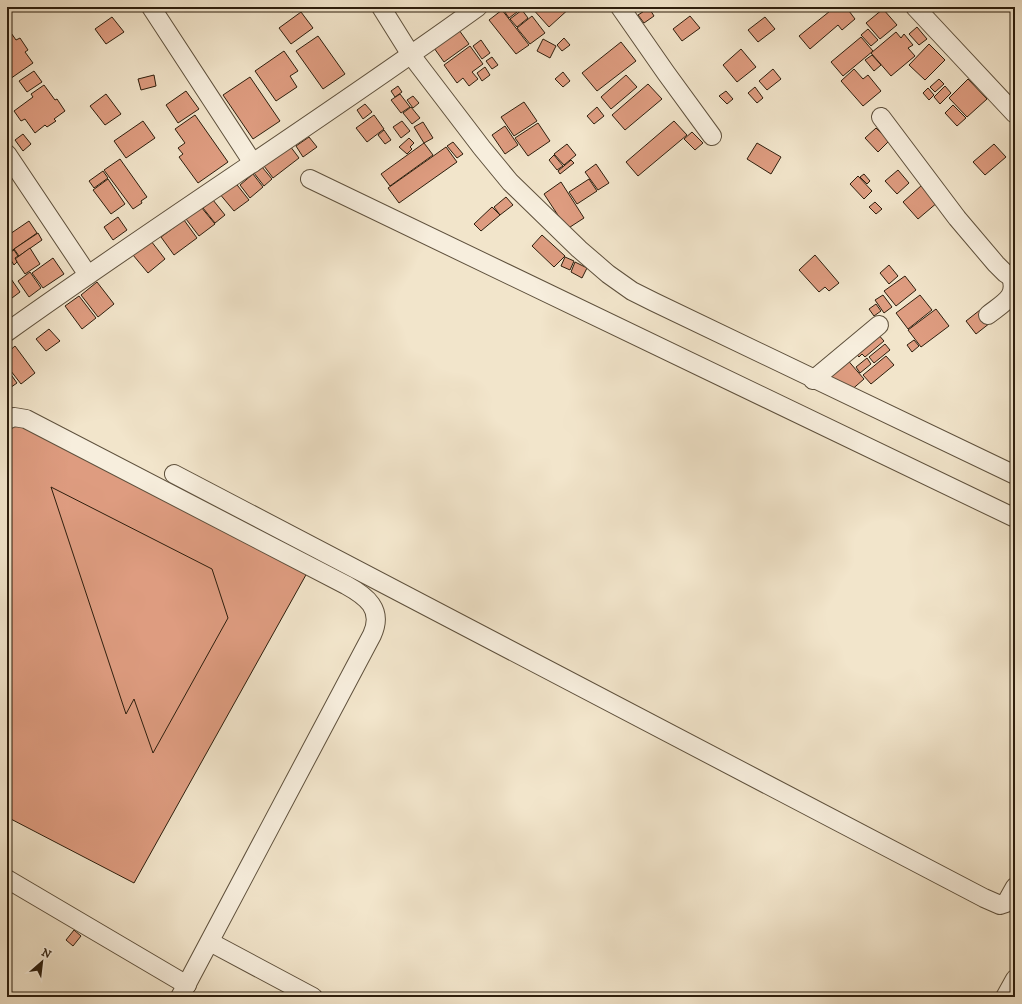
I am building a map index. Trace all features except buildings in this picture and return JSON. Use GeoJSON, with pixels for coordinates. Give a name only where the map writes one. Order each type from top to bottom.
{"type":"FeatureCollection","features":[{"type":"Feature","properties":{"kind":"street"},"geometry":{"type":"LineString","coordinates":[[151,7],[253,163]]}},
{"type":"Feature","properties":{"kind":"street"},"geometry":{"type":"LineString","coordinates":[[381,7],[411,55],[510,182],[579,249],[608,274],[632,291],[648,299],[813,380],[1015,475]]}},
{"type":"Feature","properties":{"kind":"street"},"geometry":{"type":"LineString","coordinates":[[7,332],[88,275],[411,55],[478,7]]}},
{"type":"Feature","properties":{"kind":"street"},"geometry":{"type":"LineString","coordinates":[[620,7],[712,136]]}},
{"type":"Feature","properties":{"kind":"street"},"geometry":{"type":"LineString","coordinates":[[915,7],[1015,114]]}},
{"type":"Feature","properties":{"kind":"street"},"geometry":{"type":"LineString","coordinates":[[880,117],[957,218],[996,264],[1013,277],[1014,285],[1011,296],[988,315]]}},
{"type":"Feature","properties":{"kind":"street"},"geometry":{"type":"LineString","coordinates":[[7,154],[88,275]]}},
{"type":"Feature","properties":{"kind":"street"},"geometry":{"type":"LineString","coordinates":[[310,179],[1015,518]]}},
{"type":"Feature","properties":{"kind":"street"},"geometry":{"type":"LineString","coordinates":[[813,380],[879,325]]}},
{"type":"Feature","properties":{"kind":"street"},"geometry":{"type":"LineString","coordinates":[[7,420],[14,417],[26,419],[346,584],[360,592],[373,607],[376,616],[374,631],[184,991],[7,879]]}},
{"type":"Feature","properties":{"kind":"street"},"geometry":{"type":"LineString","coordinates":[[174,474],[984,898],[1000,905],[1006,903],[1015,887]]}},
{"type":"Feature","properties":{"kind":"street"},"geometry":{"type":"LineString","coordinates":[[210,942],[313,997]]}},
{"type":"Feature","properties":{"kind":"street"},"geometry":{"type":"LineString","coordinates":[[1005,997],[1015,979]]}}]}
